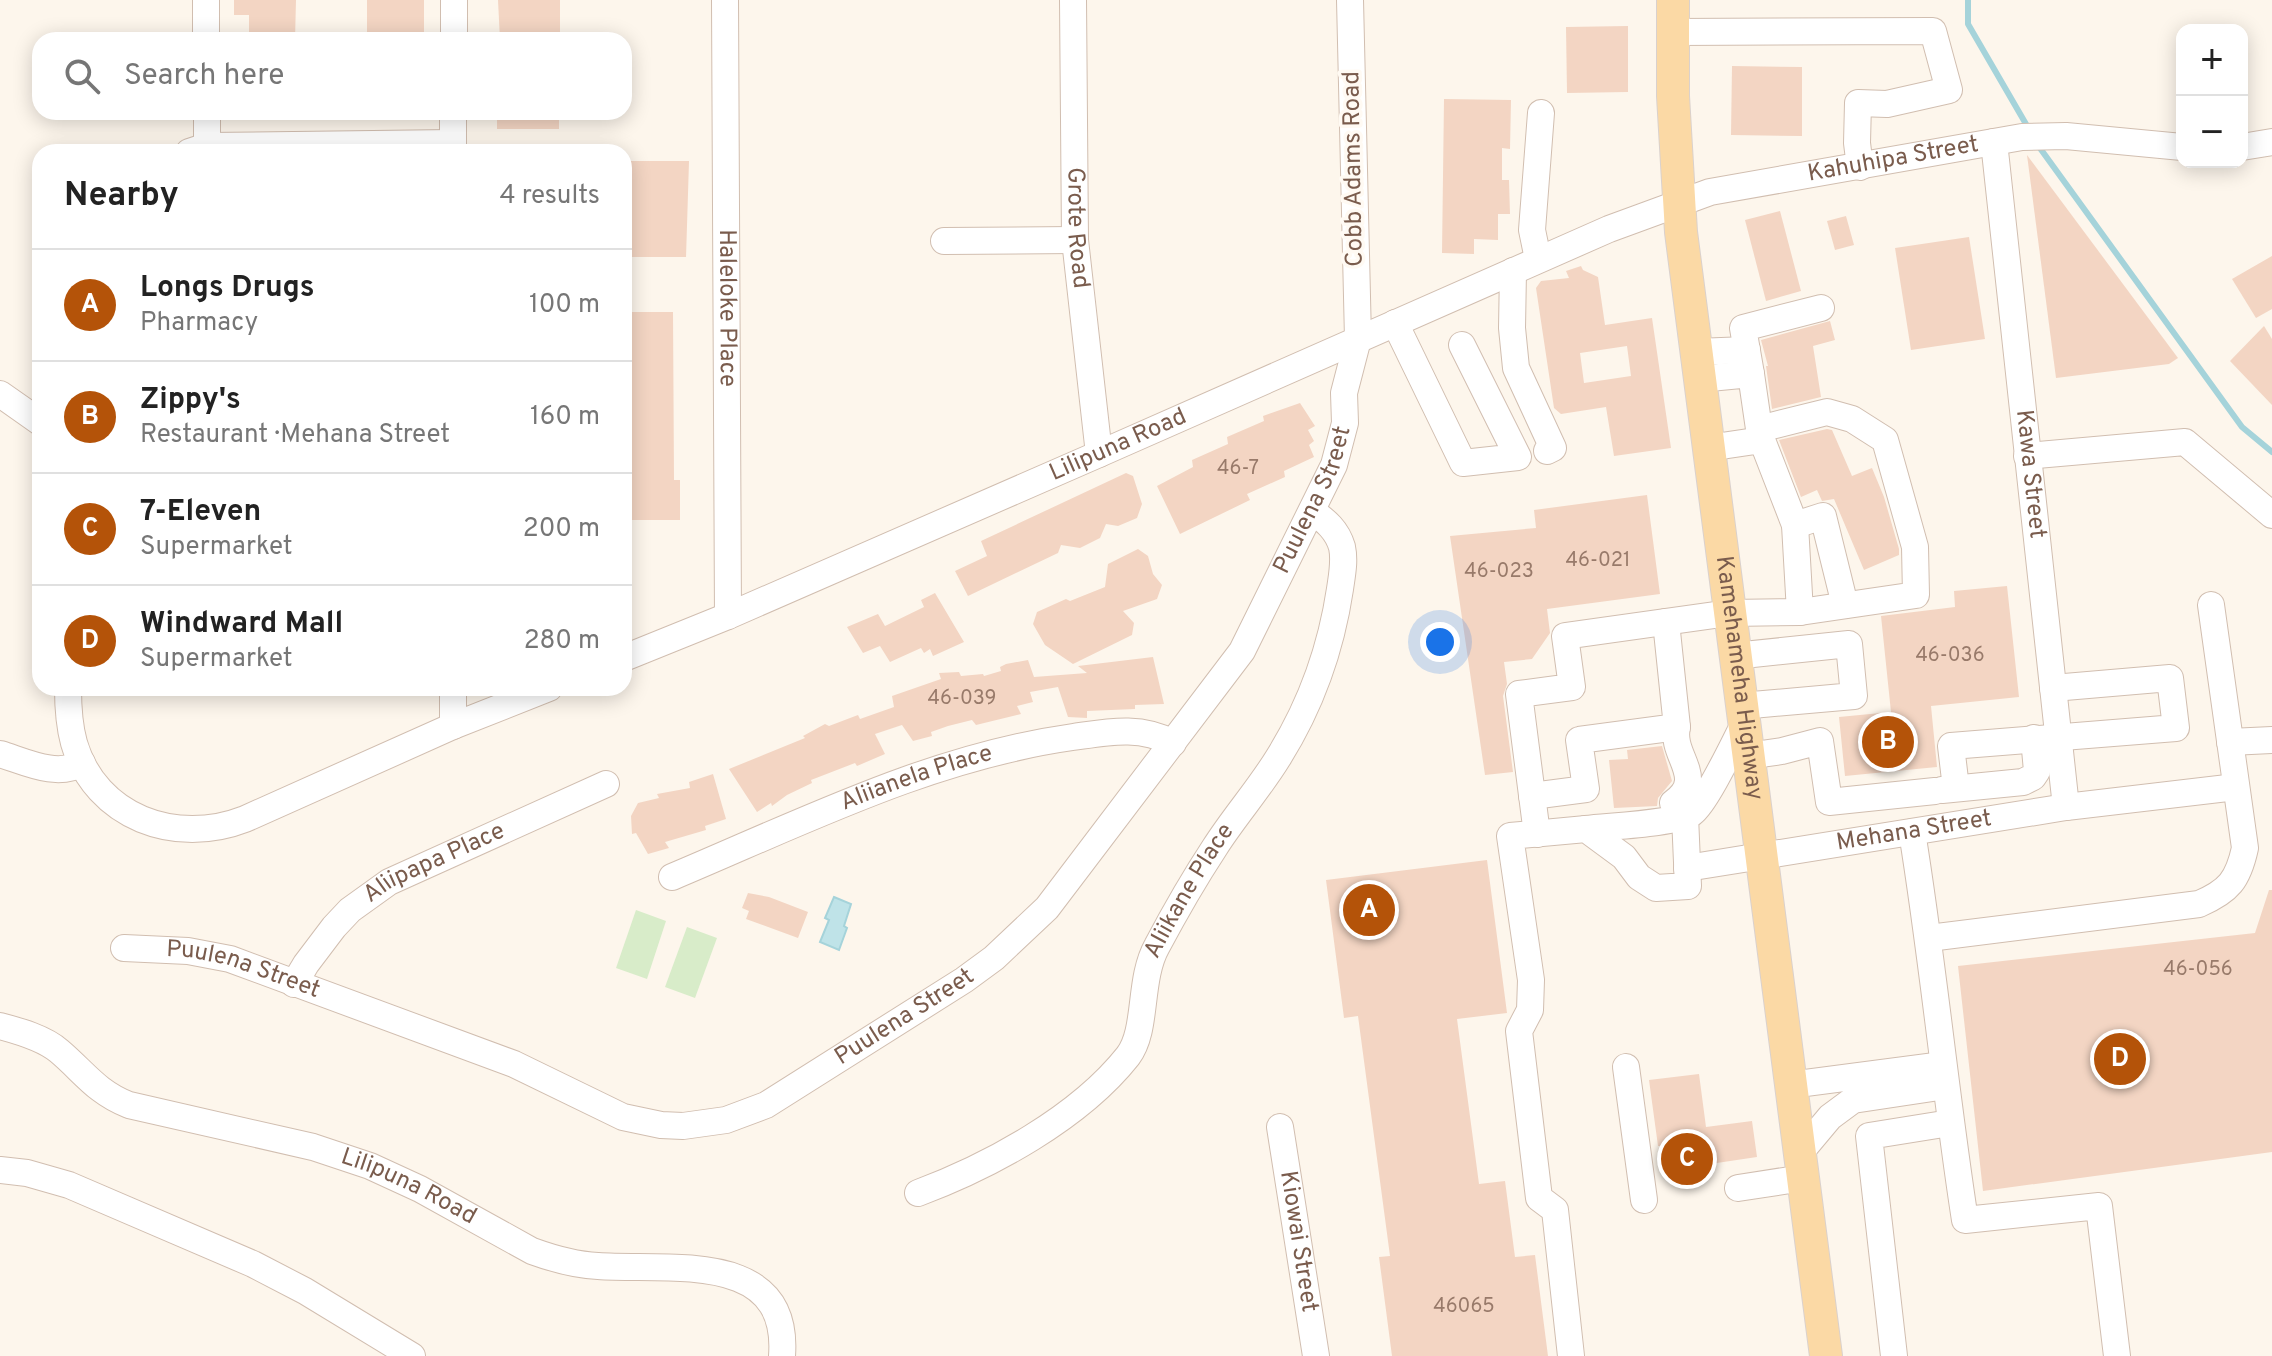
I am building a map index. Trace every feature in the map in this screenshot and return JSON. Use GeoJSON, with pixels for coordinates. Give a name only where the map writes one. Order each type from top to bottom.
{"type":"FeatureCollection","features":[{"type":"Feature","properties":{"kind":"main road","name":"Kamehameha Highway"},"geometry":{"type":"LineString","coordinates":[[1673,0],[1673,96],[1679,205],[1734,656],[1826,1356]]}},
{"type":"Feature","properties":{"kind":"street"},"geometry":{"type":"LineString","coordinates":[[206,0],[206,32]]}},
{"type":"Feature","properties":{"kind":"street"},"geometry":{"type":"LineString","coordinates":[[454,0],[454,32]]}},
{"type":"Feature","properties":{"kind":"street","name":"Haleloke Place"},"geometry":{"type":"LineString","coordinates":[[725,0],[728,616]]}},
{"type":"Feature","properties":{"kind":"street","name":"Grote Road"},"geometry":{"type":"LineString","coordinates":[[1073,0],[1075,240],[1099,454]]}},
{"type":"Feature","properties":{"kind":"street","name":"Cobb Adams Road"},"geometry":{"type":"LineString","coordinates":[[1350,0],[1358,339]]}},
{"type":"Feature","properties":{"kind":"street"},"geometry":{"type":"LineString","coordinates":[[1673,32],[1933,31],[1949,90],[1887,104],[1847,103],[1860,167]]}},
{"type":"Feature","properties":{"kind":"street"},"geometry":{"type":"LineString","coordinates":[[1538,259],[1532,230],[1541,113]]}},
{"type":"Feature","properties":{"kind":"street"},"geometry":{"type":"LineString","coordinates":[[199,144],[205,120]]}},
{"type":"Feature","properties":{"kind":"street"},"geometry":{"type":"LineString","coordinates":[[452,144],[453,120]]}},
{"type":"Feature","properties":{"kind":"street","name":"Kahuhipa Street"},"geometry":{"type":"LineString","coordinates":[[1609,229],[1710,192],[2022,137],[2066,136],[2176,146]]}},
{"type":"Feature","properties":{"kind":"street","name":"Kawa Street"},"geometry":{"type":"LineString","coordinates":[[1994,142],[2053,688],[2046,737],[2066,807]]}},
{"type":"Feature","properties":{"kind":"street"},"geometry":{"type":"LineString","coordinates":[[2248,146],[2272,142]]}},
{"type":"Feature","properties":{"kind":"street","name":"Lilipuna Road"},"geometry":{"type":"LineString","coordinates":[[632,655],[728,616],[1609,229]]}},
{"type":"Feature","properties":{"kind":"street"},"geometry":{"type":"LineString","coordinates":[[944,241],[1075,240]]}},
{"type":"Feature","properties":{"kind":"street"},"geometry":{"type":"LineString","coordinates":[[1513,271],[1516,368],[1553,448],[1547,451]]}},
{"type":"Feature","properties":{"kind":"street"},"geometry":{"type":"LineString","coordinates":[[1800,612],[1795,525],[1761,434],[1743,328],[1821,308]]}},
{"type":"Feature","properties":{"kind":"street"},"geometry":{"type":"LineString","coordinates":[[1491,335],[1501,330],[1512,314]]}},
{"type":"Feature","properties":{"kind":"street"},"geometry":{"type":"LineString","coordinates":[[1395,323],[1463,463],[1518,457],[1462,345]]}},
{"type":"Feature","properties":{"kind":"street","name":"Puulena Street"},"geometry":{"type":"LineString","coordinates":[[124,948],[156,948],[230,959],[514,1064],[623,1117],[683,1126],[726,1120],[766,1105],[964,980],[1021,934],[1061,891],[1242,651],[1339,451],[1345,423],[1344,393],[1358,339]]}},
{"type":"Feature","properties":{"kind":"street"},"geometry":{"type":"LineString","coordinates":[[1698,365],[1749,362]]}},
{"type":"Feature","properties":{"kind":"street"},"geometry":{"type":"LineString","coordinates":[[0,394],[32,416]]}},
{"type":"Feature","properties":{"kind":"street"},"geometry":{"type":"LineString","coordinates":[[1537,834],[1519,694],[1572,687],[1565,636],[1729,613],[1800,612],[1916,595],[1915,547],[1885,440],[1852,419],[1827,412],[1708,448]]}},
{"type":"Feature","properties":{"kind":"street"},"geometry":{"type":"LineString","coordinates":[[2027,456],[2185,442],[2272,515]]}},
{"type":"Feature","properties":{"kind":"street","name":"Aliikane Place"},"geometry":{"type":"LineString","coordinates":[[918,1193],[974,1170],[1027,1140],[1079,1102],[1132,1050],[1139,1029],[1146,974],[1157,946],[1216,845],[1290,737],[1324,658],[1338,602],[1343,555],[1330,524],[1312,511]]}},
{"type":"Feature","properties":{"kind":"street"},"geometry":{"type":"LineString","coordinates":[[1795,525],[1823,516],[1845,605]]}},
{"type":"Feature","properties":{"kind":"street"},"geometry":{"type":"LineString","coordinates":[[1929,938],[2199,904],[2230,886],[2241,866],[2245,848],[2211,605]]}},
{"type":"Feature","properties":{"kind":"street"},"geometry":{"type":"LineString","coordinates":[[1571,1356],[1555,1210],[1539,1198],[1519,1031],[1530,1010],[1531,980],[1510,836],[1586,829],[1672,809],[1686,791],[1689,773],[1676,745],[1677,727],[1666,622]]}},
{"type":"Feature","properties":{"kind":"street"},"geometry":{"type":"LineString","coordinates":[[1677,727],[1579,740],[1586,789],[1597,803],[1613,810],[1699,806],[1744,729],[1854,696],[1849,644],[1734,656]]}},
{"type":"Feature","properties":{"kind":"street"},"geometry":{"type":"LineString","coordinates":[[1941,827],[1951,746],[2176,728],[2170,678],[2053,688]]}},
{"type":"Feature","properties":{"kind":"street"},"geometry":{"type":"LineString","coordinates":[[68,696],[70,729],[82,763],[103,792],[131,815],[164,827],[213,829],[245,819],[453,726],[529,696]]}},
{"type":"Feature","properties":{"kind":"street"},"geometry":{"type":"LineString","coordinates":[[453,696],[453,726]]}},
{"type":"Feature","properties":{"kind":"street"},"geometry":{"type":"LineString","coordinates":[[1744,729],[1782,751],[1820,741],[1829,802],[2023,782],[2037,771],[2046,737]]}},
{"type":"Feature","properties":{"kind":"street","name":"Aliianela Place"},"geometry":{"type":"LineString","coordinates":[[672,877],[910,777],[973,757],[1039,742],[1125,730],[1157,734],[1173,743]]}},
{"type":"Feature","properties":{"kind":"street"},"geometry":{"type":"LineString","coordinates":[[2230,742],[2272,740]]}},
{"type":"Feature","properties":{"kind":"street"},"geometry":{"type":"LineString","coordinates":[[0,754],[57,770],[71,769],[82,763]]}},
{"type":"Feature","properties":{"kind":"street","name":"Aliipapa Place"},"geometry":{"type":"LineString","coordinates":[[294,984],[312,954],[334,927],[350,910],[389,882],[606,784]]}},
{"type":"Feature","properties":{"kind":"street","name":"Mehana Street"},"geometry":{"type":"LineString","coordinates":[[1687,868],[2066,807],[2236,787]]}},
{"type":"Feature","properties":{"kind":"street"},"geometry":{"type":"LineString","coordinates":[[1532,796],[1586,789]]}},
{"type":"Feature","properties":{"kind":"street"},"geometry":{"type":"LineString","coordinates":[[1586,829],[1624,857],[1639,877],[1656,888],[1688,886],[1687,868],[1672,809]]}},
{"type":"Feature","properties":{"kind":"street"},"geometry":{"type":"LineString","coordinates":[[1912,832],[1929,938],[1944,1076],[1965,1220],[2099,1206],[2117,1356]]}},
{"type":"Feature","properties":{"kind":"street","name":"Lilipuna Road"},"geometry":{"type":"LineString","coordinates":[[0,1026],[56,1048],[90,1082],[114,1099],[313,1147],[370,1166],[420,1189],[532,1251],[552,1258],[596,1266],[715,1271],[739,1277],[760,1290],[776,1311],[784,1335],[782,1356]]}},
{"type":"Feature","properties":{"kind":"street"},"geometry":{"type":"LineString","coordinates":[[1626,1067],[1644,1200]]}},
{"type":"Feature","properties":{"kind":"street"},"geometry":{"type":"LineString","coordinates":[[1790,1085],[1944,1076]]}},
{"type":"Feature","properties":{"kind":"street"},"geometry":{"type":"LineString","coordinates":[[1738,1188],[1801,1166],[1838,1109],[1853,1100],[1944,1076]]}},
{"type":"Feature","properties":{"kind":"street"},"geometry":{"type":"LineString","coordinates":[[1894,1356],[1869,1136],[1950,1123]]}},
{"type":"Feature","properties":{"kind":"street","name":"Kiowai Street"},"geometry":{"type":"LineString","coordinates":[[1280,1127],[1316,1356]]}},
{"type":"Feature","properties":{"kind":"street"},"geometry":{"type":"LineString","coordinates":[[0,1170],[27,1173],[69,1185],[253,1264],[305,1291],[412,1356]]}},
{"type":"Feature","properties":{"kind":"green space"},"geometry":{"type":"Polygon","coordinates":[[[636,910],[666,921],[647,979],[616,968],[636,910]]]}},
{"type":"Feature","properties":{"kind":"green space"},"geometry":{"type":"Polygon","coordinates":[[[687,927],[717,938],[695,998],[665,987],[687,927]]]}},
{"type":"Feature","properties":{"kind":"water"},"geometry":{"type":"Polygon","coordinates":[[[834,897],[851,904],[839,950],[820,942],[834,897]]]}},
{"type":"Feature","properties":{"kind":"building"},"geometry":{"type":"Polygon","coordinates":[[[234,0],[296,0],[295,32],[249,32],[249,15],[234,15],[234,0]]]}},
{"type":"Feature","properties":{"kind":"building"},"geometry":{"type":"Polygon","coordinates":[[[367,0],[424,0],[424,32],[367,32],[367,0]]]}},
{"type":"Feature","properties":{"kind":"building"},"geometry":{"type":"Polygon","coordinates":[[[498,0],[560,0],[560,32],[500,32],[498,0]]]}},
{"type":"Feature","properties":{"kind":"building"},"geometry":{"type":"Polygon","coordinates":[[[1628,26],[1628,92],[1567,93],[1566,27],[1628,26]]]}},
{"type":"Feature","properties":{"kind":"building"},"geometry":{"type":"Polygon","coordinates":[[[1732,66],[1802,67],[1802,136],[1731,135],[1732,66]]]}},
{"type":"Feature","properties":{"kind":"building"},"geometry":{"type":"Polygon","coordinates":[[[1444,99],[1511,100],[1510,149],[1502,148],[1502,180],[1509,180],[1510,214],[1498,214],[1498,240],[1474,239],[1474,254],[1442,253],[1444,99]]]}},
{"type":"Feature","properties":{"kind":"building"},"geometry":{"type":"Polygon","coordinates":[[[497,120],[559,120],[559,129],[497,129],[497,120]]]}},
{"type":"Feature","properties":{"kind":"building"},"geometry":{"type":"Polygon","coordinates":[[[2027,155],[2178,358],[2169,364],[2056,378],[2027,155]]]}},
{"type":"Feature","properties":{"kind":"building"},"geometry":{"type":"Polygon","coordinates":[[[632,161],[689,161],[686,257],[632,257],[632,161]]]}},
{"type":"Feature","properties":{"kind":"building"},"geometry":{"type":"Polygon","coordinates":[[[1780,211],[1801,291],[1766,301],[1745,220],[1780,211]]]}},
{"type":"Feature","properties":{"kind":"building"},"geometry":{"type":"Polygon","coordinates":[[[1846,216],[1854,245],[1835,250],[1827,221],[1846,216]]]}},
{"type":"Feature","properties":{"kind":"building"},"geometry":{"type":"Polygon","coordinates":[[[1969,237],[1985,339],[1911,350],[1895,248],[1969,237]]]}},
{"type":"Feature","properties":{"kind":"building"},"geometry":{"type":"Polygon","coordinates":[[[2272,256],[2272,309],[2256,318],[2232,279],[2272,256]]]}},
{"type":"Feature","properties":{"kind":"building"},"geometry":{"type":"Polygon","coordinates":[[[1581,266],[1598,277],[1605,325],[1652,318],[1671,448],[1614,456],[1606,407],[1561,414],[1554,408],[1536,288],[1541,281],[1569,278],[1566,271],[1581,266]],[[1627,346],[1580,353],[1584,383],[1631,376],[1627,346]]]}},
{"type":"Feature","properties":{"kind":"building"},"geometry":{"type":"Polygon","coordinates":[[[632,312],[673,312],[674,480],[680,480],[680,520],[632,520],[632,312]]]}},
{"type":"Feature","properties":{"kind":"building"},"geometry":{"type":"Polygon","coordinates":[[[1830,321],[1835,340],[1813,346],[1821,397],[1772,409],[1768,366],[1761,340],[1830,321]]]}},
{"type":"Feature","properties":{"kind":"building"},"geometry":{"type":"Polygon","coordinates":[[[2264,326],[2272,339],[2272,405],[2230,361],[2264,326]]]}},
{"type":"Feature","properties":{"kind":"building"},"geometry":{"type":"Polygon","coordinates":[[[1300,403],[1315,426],[1308,430],[1314,441],[1309,445],[1314,457],[1284,471],[1285,477],[1247,494],[1250,500],[1180,534],[1157,486],[1193,467],[1192,460],[1228,444],[1227,437],[1264,421],[1263,416],[1300,403]]]}},
{"type":"Feature","properties":{"kind":"building"},"geometry":{"type":"Polygon","coordinates":[[[1832,430],[1852,476],[1872,468],[1899,549],[1899,555],[1864,570],[1834,499],[1822,501],[1817,490],[1801,497],[1779,440],[1832,430]]]}},
{"type":"Feature","properties":{"kind":"building"},"geometry":{"type":"Polygon","coordinates":[[[1126,473],[1133,476],[1142,504],[1137,518],[1118,526],[1106,524],[1100,538],[1080,548],[1061,545],[1058,553],[968,596],[955,571],[987,556],[981,541],[1126,473]]]}},
{"type":"Feature","properties":{"kind":"building"},"geometry":{"type":"Polygon","coordinates":[[[1647,495],[1660,594],[1547,609],[1550,633],[1532,659],[1504,662],[1507,684],[1503,696],[1513,772],[1485,775],[1450,536],[1536,528],[1534,510],[1647,495]]]}},
{"type":"Feature","properties":{"kind":"building"},"geometry":{"type":"Polygon","coordinates":[[[1138,549],[1148,556],[1153,574],[1162,585],[1157,599],[1123,611],[1134,623],[1132,635],[1073,664],[1045,645],[1033,624],[1037,612],[1105,587],[1108,564],[1138,549]]]}},
{"type":"Feature","properties":{"kind":"building"},"geometry":{"type":"Polygon","coordinates":[[[2007,586],[2019,697],[1931,706],[1937,767],[1845,776],[1839,717],[1891,712],[1881,616],[1955,607],[1954,591],[2007,586]]]}},
{"type":"Feature","properties":{"kind":"building"},"geometry":{"type":"Polygon","coordinates":[[[935,593],[964,642],[933,656],[930,649],[924,653],[921,648],[890,662],[880,646],[863,653],[847,627],[878,614],[885,626],[924,607],[921,600],[935,593]]]}},
{"type":"Feature","properties":{"kind":"building"},"geometry":{"type":"Polygon","coordinates":[[[1153,657],[1164,704],[1087,711],[1087,718],[1068,717],[1058,687],[1030,692],[1033,702],[1017,706],[1021,714],[976,725],[972,720],[948,726],[931,732],[932,736],[913,741],[902,725],[875,734],[885,754],[811,780],[812,783],[757,812],[729,769],[805,738],[803,736],[825,724],[829,726],[858,715],[860,719],[894,707],[892,696],[941,679],[939,673],[984,676],[1001,671],[1000,667],[1006,664],[1028,660],[1034,677],[1087,673],[1078,666],[1153,657]]]}},
{"type":"Feature","properties":{"kind":"building"},"geometry":{"type":"Polygon","coordinates":[[[1662,746],[1672,781],[1658,798],[1657,806],[1614,808],[1609,760],[1628,759],[1627,750],[1662,746]]]}},
{"type":"Feature","properties":{"kind":"building"},"geometry":{"type":"Polygon","coordinates":[[[713,774],[726,819],[705,826],[706,830],[665,842],[669,848],[648,854],[636,833],[632,834],[631,816],[638,803],[659,798],[657,794],[690,788],[689,782],[713,774]]]}},
{"type":"Feature","properties":{"kind":"building"},"geometry":{"type":"Polygon","coordinates":[[[1487,860],[1507,1013],[1457,1019],[1479,1184],[1505,1181],[1515,1257],[1535,1255],[1548,1356],[1392,1356],[1379,1257],[1390,1256],[1358,1016],[1344,1018],[1326,880],[1487,860]]]}},
{"type":"Feature","properties":{"kind":"building"},"geometry":{"type":"Polygon","coordinates":[[[2269,890],[2272,890],[2272,1152],[1983,1191],[1958,966],[2255,933],[2269,890]]]}},
{"type":"Feature","properties":{"kind":"building"},"geometry":{"type":"Polygon","coordinates":[[[748,893],[769,897],[808,912],[798,938],[746,919],[749,911],[742,908],[748,893]]]}},
{"type":"Feature","properties":{"kind":"building"},"geometry":{"type":"Polygon","coordinates":[[[1699,1074],[1706,1127],[1752,1121],[1757,1157],[1710,1164],[1712,1173],[1667,1178],[1663,1146],[1658,1146],[1649,1080],[1699,1074]]]}},
{"type":"Feature","properties":{"kind":"waterway"},"geometry":{"type":"LineString","coordinates":[[1968,0],[1968,24],[2030,131]]}},
{"type":"Feature","properties":{"kind":"waterway"},"geometry":{"type":"LineString","coordinates":[[2037,144],[2242,427],[2272,452]]}},
{"type":"Feature","properties":{"kind":"place","name":"Zippy's"},"geometry":{"type":"Point","coordinates":[1888,742]}},
{"type":"Feature","properties":{"kind":"place","name":"Longs Drugs"},"geometry":{"type":"Point","coordinates":[1369,910]}},
{"type":"Feature","properties":{"kind":"place","name":"Windward Mall"},"geometry":{"type":"Point","coordinates":[2120,1059]}},
{"type":"Feature","properties":{"kind":"place","name":"7-Eleven"},"geometry":{"type":"Point","coordinates":[1687,1159]}}]}
